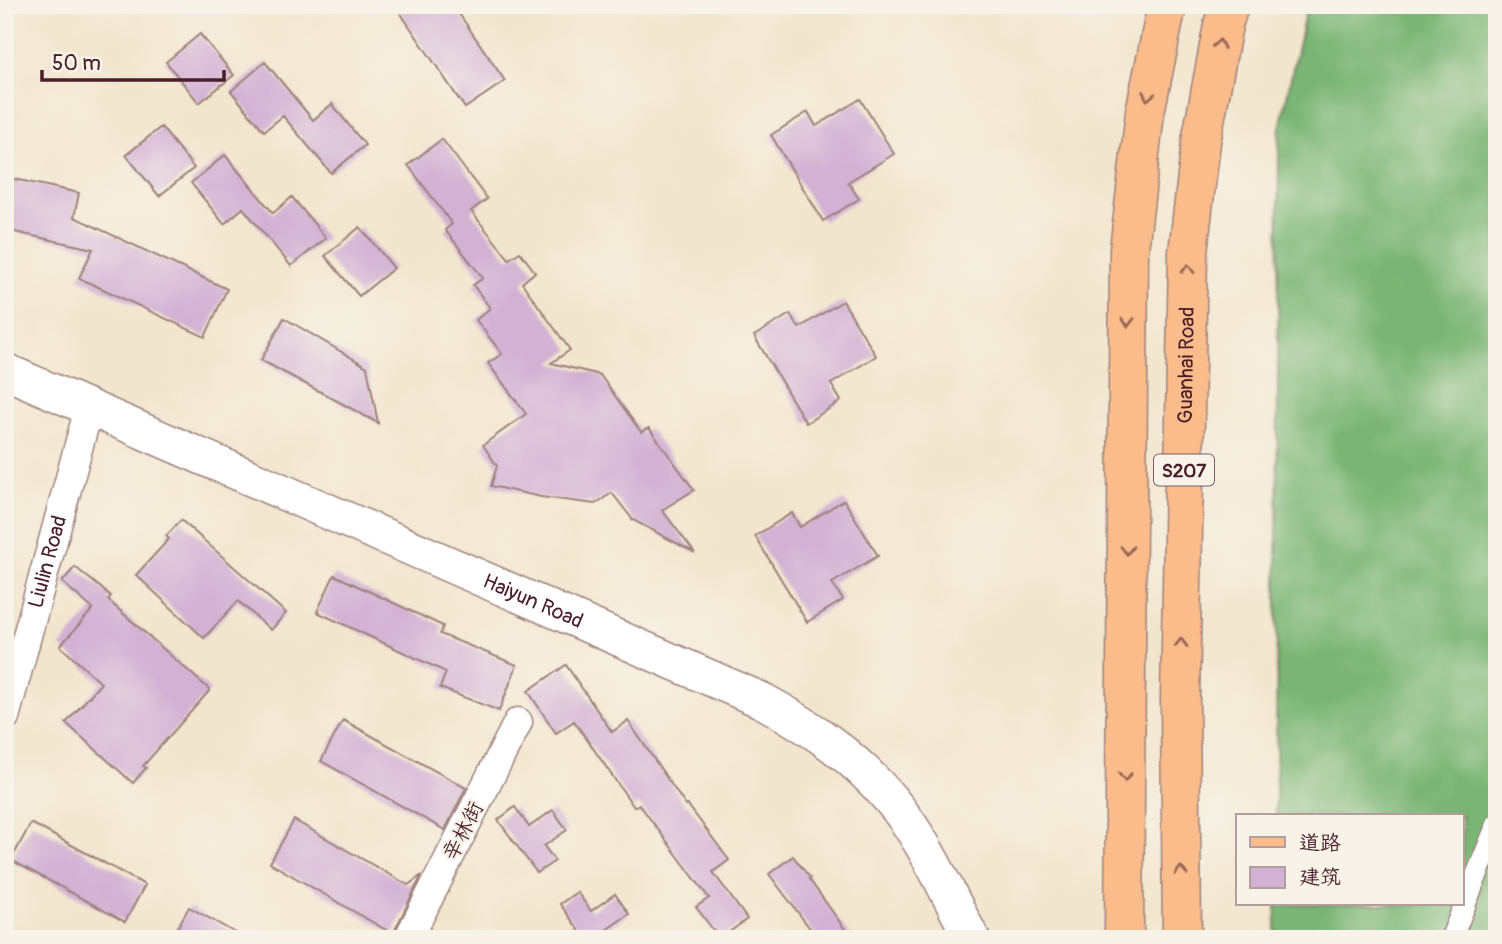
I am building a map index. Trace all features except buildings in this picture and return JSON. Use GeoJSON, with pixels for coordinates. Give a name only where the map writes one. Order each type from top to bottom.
{"type":"FeatureCollection","features":[{"type":"Feature","properties":{"kind":"main road","name":"S207"},"geometry":{"type":"LineString","coordinates":[[1124,939],[1129,250],[1144,122],[1167,5]]}},
{"type":"Feature","properties":{"kind":"main road","name":"Guanhai Road"},"geometry":{"type":"LineString","coordinates":[[1182,939],[1180,699],[1188,252],[1201,142],[1229,5]]}},
{"type":"Feature","properties":{"kind":"street","name":"Haiyun Road"},"geometry":{"type":"LineString","coordinates":[[5,371],[763,701],[803,723],[862,769],[892,801],[923,848],[972,939]]}},
{"type":"Feature","properties":{"kind":"street","name":"Liulin Road"},"geometry":{"type":"LineString","coordinates":[[5,717],[89,408]]}},
{"type":"Feature","properties":{"kind":"street","name":"辛林街"},"geometry":{"type":"LineString","coordinates":[[408,939],[518,722]]}},
{"type":"Feature","properties":{"kind":"street"},"geometry":{"type":"LineString","coordinates":[[1451,939],[1497,825]]}},
{"type":"Feature","properties":{"kind":"green space"},"geometry":{"type":"Polygon","coordinates":[[[1307,5],[1497,5],[1497,939],[1276,939],[1276,906],[1464,906],[1464,814],[1276,814],[1279,133],[1307,5]]]}}]}
